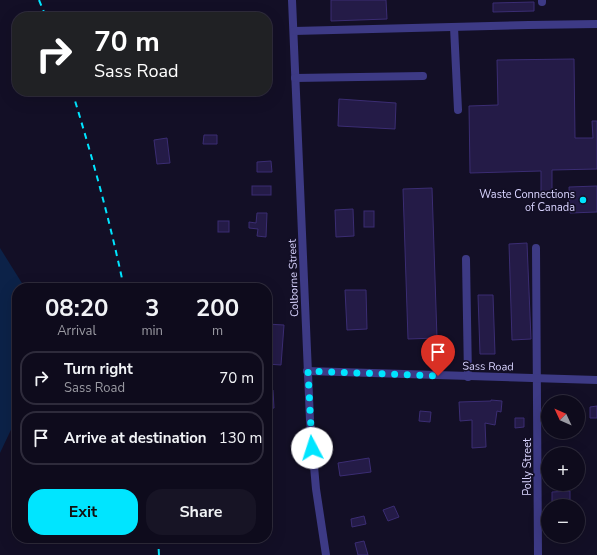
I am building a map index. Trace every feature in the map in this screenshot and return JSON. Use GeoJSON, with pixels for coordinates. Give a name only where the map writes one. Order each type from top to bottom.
{"type":"FeatureCollection","features":[{"type":"Feature","properties":{"kind":"street","name":"Colborne Street"},"geometry":{"type":"LineString","coordinates":[[292,0],[310,420],[316,489],[326,555]]}},
{"type":"Feature","properties":{"kind":"street"},"geometry":{"type":"LineString","coordinates":[[294,31],[597,24]]}},
{"type":"Feature","properties":{"kind":"street"},"geometry":{"type":"LineString","coordinates":[[454,27],[458,110]]}},
{"type":"Feature","properties":{"kind":"street"},"geometry":{"type":"LineString","coordinates":[[295,78],[422,76]]}},
{"type":"Feature","properties":{"kind":"street","name":"Polly Street"},"geometry":{"type":"LineString","coordinates":[[536,248],[539,555]]}},
{"type":"Feature","properties":{"kind":"street"},"geometry":{"type":"LineString","coordinates":[[466,259],[468,377]]}},
{"type":"Feature","properties":{"kind":"street","name":"Sass Road"},"geometry":{"type":"LineString","coordinates":[[308,371],[597,380]]}},
{"type":"Feature","properties":{"kind":"street"},"geometry":{"type":"LineString","coordinates":[[533,555],[539,555]]}},
{"type":"Feature","properties":{"kind":"water"},"geometry":{"type":"Polygon","coordinates":[[[0,248],[22,283],[12,283],[12,428],[0,453],[0,248]]]}},
{"type":"Feature","properties":{"kind":"building"},"geometry":{"type":"Polygon","coordinates":[[[331,0],[386,0],[387,19],[331,21],[331,0]]]}},
{"type":"Feature","properties":{"kind":"building"},"geometry":{"type":"Polygon","coordinates":[[[534,2],[534,11],[493,12],[493,3],[534,2]]]}},
{"type":"Feature","properties":{"kind":"building"},"geometry":{"type":"Polygon","coordinates":[[[574,59],[575,138],[593,138],[592,121],[597,121],[597,169],[552,170],[552,193],[541,193],[541,171],[470,173],[469,106],[498,105],[497,60],[574,59]]]}},
{"type":"Feature","properties":{"kind":"building"},"geometry":{"type":"Polygon","coordinates":[[[339,99],[396,103],[395,129],[338,126],[339,99]]]}},
{"type":"Feature","properties":{"kind":"building"},"geometry":{"type":"Polygon","coordinates":[[[204,135],[217,135],[217,144],[203,144],[204,135]]]}},
{"type":"Feature","properties":{"kind":"building"},"geometry":{"type":"Polygon","coordinates":[[[167,138],[170,163],[157,164],[154,140],[167,138]]]}},
{"type":"Feature","properties":{"kind":"building"},"geometry":{"type":"Polygon","coordinates":[[[271,161],[272,172],[257,172],[257,162],[271,161]]]}},
{"type":"Feature","properties":{"kind":"building"},"geometry":{"type":"Polygon","coordinates":[[[252,186],[271,186],[271,195],[252,195],[252,186]]]}},
{"type":"Feature","properties":{"kind":"building","name":"Waste Connections of Canada"},"geometry":{"type":"Polygon","coordinates":[[[597,186],[597,212],[570,213],[569,187],[597,186]]]}},
{"type":"Feature","properties":{"kind":"building"},"geometry":{"type":"Polygon","coordinates":[[[432,188],[437,338],[408,339],[403,189],[432,188]]]}},
{"type":"Feature","properties":{"kind":"building"},"geometry":{"type":"Polygon","coordinates":[[[353,209],[354,236],[336,237],[335,210],[353,209]]]}},
{"type":"Feature","properties":{"kind":"building"},"geometry":{"type":"Polygon","coordinates":[[[364,211],[374,211],[374,227],[364,227],[364,211]]]}},
{"type":"Feature","properties":{"kind":"building"},"geometry":{"type":"Polygon","coordinates":[[[257,213],[267,213],[266,237],[257,236],[258,229],[249,228],[249,222],[256,223],[257,213]]]}},
{"type":"Feature","properties":{"kind":"building"},"geometry":{"type":"Polygon","coordinates":[[[218,221],[229,221],[229,232],[218,232],[218,221]]]}},
{"type":"Feature","properties":{"kind":"building"},"geometry":{"type":"Polygon","coordinates":[[[527,243],[531,339],[512,340],[509,244],[527,243]]]}},
{"type":"Feature","properties":{"kind":"building"},"geometry":{"type":"Polygon","coordinates":[[[345,290],[366,290],[367,329],[347,330],[345,290]]]}},
{"type":"Feature","properties":{"kind":"building"},"geometry":{"type":"Polygon","coordinates":[[[478,295],[493,295],[495,354],[480,354],[478,295]]]}},
{"type":"Feature","properties":{"kind":"building"},"geometry":{"type":"Polygon","coordinates":[[[272,324],[284,325],[281,365],[272,364],[272,324]]]}},
{"type":"Feature","properties":{"kind":"building"},"geometry":{"type":"Polygon","coordinates":[[[272,390],[274,408],[272,408],[272,390]]]}},
{"type":"Feature","properties":{"kind":"building"},"geometry":{"type":"Polygon","coordinates":[[[491,400],[502,401],[501,412],[497,411],[495,425],[485,423],[486,447],[472,448],[472,420],[460,421],[459,402],[491,400]]]}},
{"type":"Feature","properties":{"kind":"building"},"geometry":{"type":"Polygon","coordinates":[[[597,406],[597,418],[590,418],[590,407],[597,406]]]}},
{"type":"Feature","properties":{"kind":"building"},"geometry":{"type":"Polygon","coordinates":[[[420,411],[431,412],[430,422],[419,421],[420,411]]]}},
{"type":"Feature","properties":{"kind":"building"},"geometry":{"type":"Polygon","coordinates":[[[515,418],[524,418],[524,427],[515,428],[515,418]]]}},
{"type":"Feature","properties":{"kind":"building"},"geometry":{"type":"Polygon","coordinates":[[[369,458],[371,472],[340,476],[338,463],[369,458]]]}},
{"type":"Feature","properties":{"kind":"building"},"geometry":{"type":"Polygon","coordinates":[[[570,491],[570,499],[552,499],[552,492],[570,491]]]}},
{"type":"Feature","properties":{"kind":"building"},"geometry":{"type":"Polygon","coordinates":[[[394,506],[399,517],[388,521],[383,510],[394,506]]]}},
{"type":"Feature","properties":{"kind":"building"},"geometry":{"type":"Polygon","coordinates":[[[364,516],[366,524],[352,527],[351,519],[364,516]]]}},
{"type":"Feature","properties":{"kind":"building"},"geometry":{"type":"Polygon","coordinates":[[[364,541],[368,555],[358,555],[355,543],[364,541]]]}},
{"type":"Feature","properties":{"kind":"railway"},"geometry":{"type":"LineString","coordinates":[[39,0],[44,12]]}},
{"type":"Feature","properties":{"kind":"railway"},"geometry":{"type":"LineString","coordinates":[[74,96],[113,238],[123,283]]}},
{"type":"Feature","properties":{"kind":"railway"},"geometry":{"type":"LineString","coordinates":[[158,543],[159,555]]}},
{"type":"Feature","properties":{"kind":"place","name":"Waste Connections of Canada"},"geometry":{"type":"Point","coordinates":[583,200]}},
{"type":"Feature","properties":{"kind":"route"},"geometry":{"type":"LineString","coordinates":[[312,448],[308,371],[438,376]]}}]}
